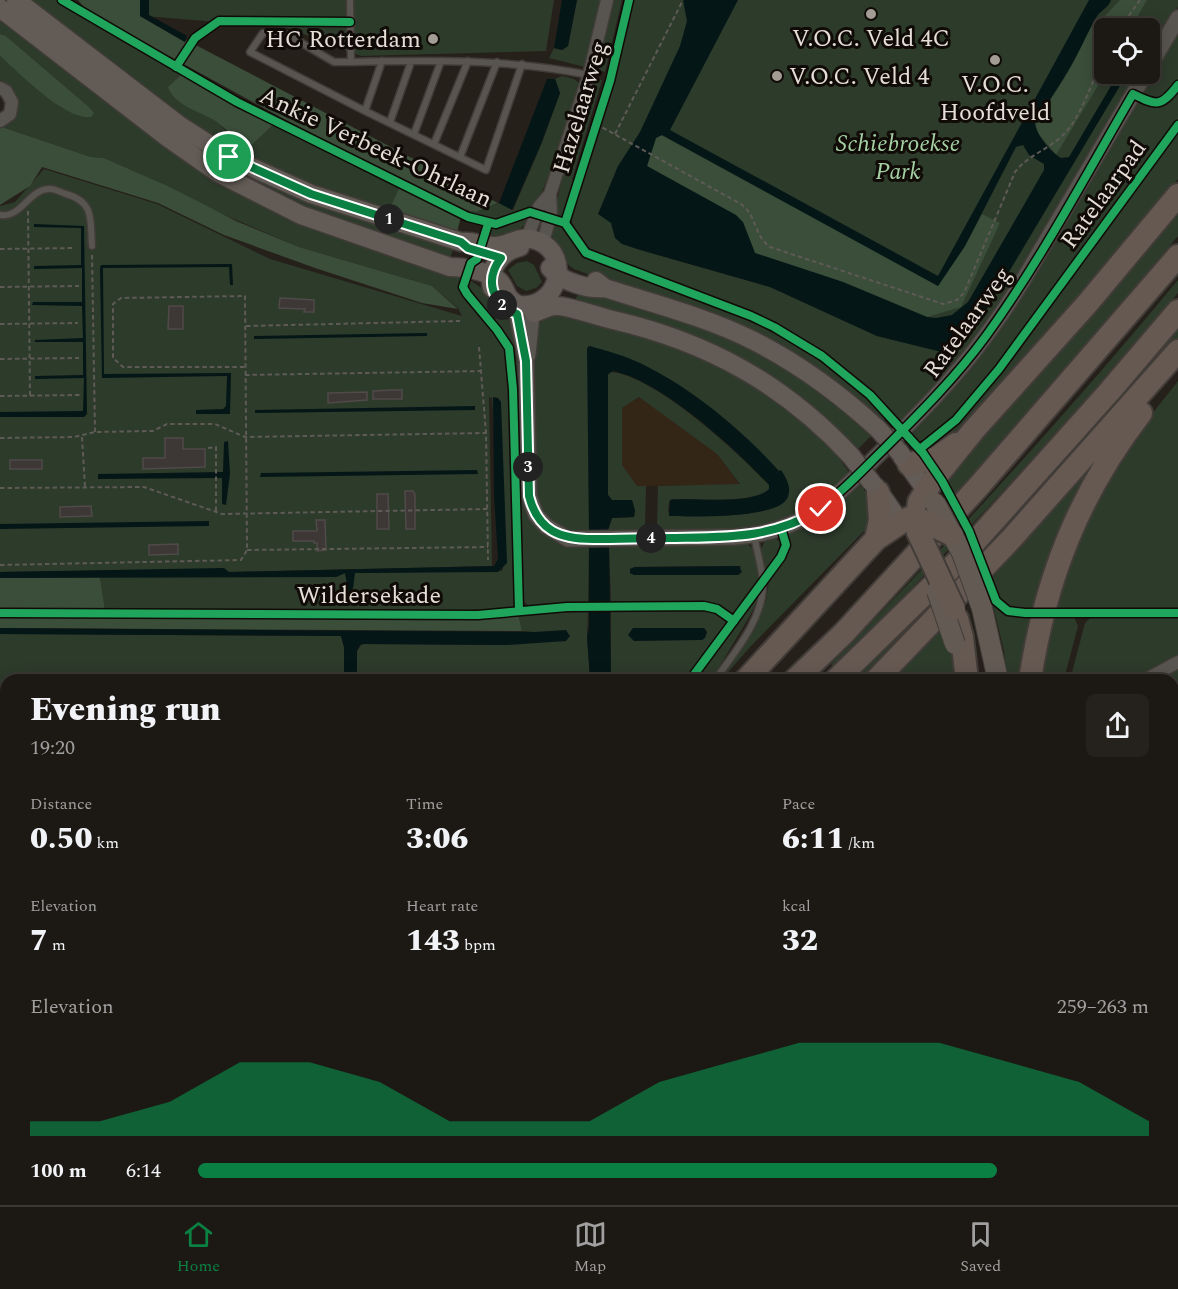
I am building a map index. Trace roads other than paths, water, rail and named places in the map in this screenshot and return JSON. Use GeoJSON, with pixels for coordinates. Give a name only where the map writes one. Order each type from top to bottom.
{"type":"FeatureCollection","features":[{"type":"Feature","properties":{"kind":"highway"},"geometry":{"type":"LineString","coordinates":[[966,674],[945,587],[913,525],[919,502],[931,496],[973,430],[1087,304],[1178,195]]}},
{"type":"Feature","properties":{"kind":"highway"},"geometry":{"type":"LineString","coordinates":[[801,674],[844,633],[978,487],[1178,256]]}},
{"type":"Feature","properties":{"kind":"highway"},"geometry":{"type":"LineString","coordinates":[[842,674],[955,564],[1178,311]]}},
{"type":"Feature","properties":{"kind":"highway"},"geometry":{"type":"LineString","coordinates":[[882,674],[1012,538],[1178,351]]}},
{"type":"Feature","properties":{"kind":"highway"},"geometry":{"type":"LineString","coordinates":[[1031,674],[1038,630],[1049,588],[1081,508],[1100,472],[1137,417],[1178,364]]}},
{"type":"Feature","properties":{"kind":"highway"},"geometry":{"type":"LineString","coordinates":[[905,459],[936,458],[973,430]]}},
{"type":"Feature","properties":{"kind":"highway"},"geometry":{"type":"LineString","coordinates":[[875,487],[880,520],[876,539]]}},
{"type":"Feature","properties":{"kind":"highway"},"geometry":{"type":"LineString","coordinates":[[752,674],[876,539],[913,525],[952,535]]}},
{"type":"Feature","properties":{"kind":"main road","name":"Ankie Verbeek-Ohrlaan"},"geometry":{"type":"LineString","coordinates":[[16,0],[179,125],[229,157],[311,194],[461,242],[470,241],[498,252]]}},
{"type":"Feature","properties":{"kind":"main road"},"geometry":{"type":"LineString","coordinates":[[0,8],[168,138],[218,173],[301,214],[450,267],[459,273],[500,282],[513,303],[536,307],[588,305],[622,322],[683,339],[742,368],[817,421],[851,456],[875,487],[913,525],[933,584],[958,640]]}},
{"type":"Feature","properties":{"kind":"main road"},"geometry":{"type":"LineString","coordinates":[[491,280],[498,252],[519,238],[554,254],[557,271],[536,307]]}},
{"type":"Feature","properties":{"kind":"main road"},"geometry":{"type":"LineString","coordinates":[[557,271],[599,283],[605,288],[750,339],[814,377],[878,429],[905,459],[931,496],[965,561],[982,611],[997,674]]}},
{"type":"Feature","properties":{"kind":"street","name":"Hazelaarweg"},"geometry":{"type":"LineString","coordinates":[[531,242],[551,212],[550,194],[589,75],[607,0]]}},
{"type":"Feature","properties":{"kind":"street"},"geometry":{"type":"LineString","coordinates":[[1160,48],[1178,18]]}},
{"type":"Feature","properties":{"kind":"street","name":"Ratelaarweg"},"geometry":{"type":"LineString","coordinates":[[536,307],[526,361],[529,496],[532,506],[546,526],[568,539],[754,536],[806,519],[829,504],[924,409],[966,362],[1017,290],[1139,84]]}},
{"type":"Feature","properties":{"kind":"street"},"geometry":{"type":"LineString","coordinates":[[0,88],[6,92],[12,102],[10,114],[0,121]]}},
{"type":"Feature","properties":{"kind":"street"},"geometry":{"type":"LineString","coordinates":[[1155,674],[1178,662]]}},
{"type":"Feature","properties":{"kind":"lane"},"geometry":{"type":"LineString","coordinates":[[350,0],[351,62]]}},
{"type":"Feature","properties":{"kind":"lane"},"geometry":{"type":"LineString","coordinates":[[522,63],[486,170],[250,52],[263,33],[288,34],[334,62],[522,63],[589,75]]}},
{"type":"Feature","properties":{"kind":"lane"},"geometry":{"type":"LineString","coordinates":[[365,111],[382,61]]}},
{"type":"Feature","properties":{"kind":"lane"},"geometry":{"type":"LineString","coordinates":[[414,134],[441,61]]}},
{"type":"Feature","properties":{"kind":"lane"},"geometry":{"type":"LineString","coordinates":[[434,144],[468,61]]}},
{"type":"Feature","properties":{"kind":"lane"},"geometry":{"type":"LineString","coordinates":[[390,122],[411,62]]}},
{"type":"Feature","properties":{"kind":"lane"},"geometry":{"type":"LineString","coordinates":[[460,157],[497,62]]}},
{"type":"Feature","properties":{"kind":"lane"},"geometry":{"type":"LineString","coordinates":[[0,215],[10,215],[48,188],[78,197],[85,202],[89,210],[92,246]]}},
{"type":"Feature","properties":{"kind":"lane"},"geometry":{"type":"LineString","coordinates":[[719,674],[750,628],[762,598],[763,582],[754,536]]}},
{"type":"Feature","properties":{"kind":"place","name":"V.O.C. Veld 4C"},"geometry":{"type":"Point","coordinates":[871,14]}},
{"type":"Feature","properties":{"kind":"place","name":"HC Rotterdam"},"geometry":{"type":"Point","coordinates":[433,39]}},
{"type":"Feature","properties":{"kind":"place","name":"V.O.C. Hoofdveld"},"geometry":{"type":"Point","coordinates":[995,60]}},
{"type":"Feature","properties":{"kind":"place","name":"V.O.C. Veld 4"},"geometry":{"type":"Point","coordinates":[777,76]}},
{"type":"Feature","properties":{"kind":"park label","name":"Schiebroekse Park"},"geometry":{"type":"Point","coordinates":[898,157]}}]}
